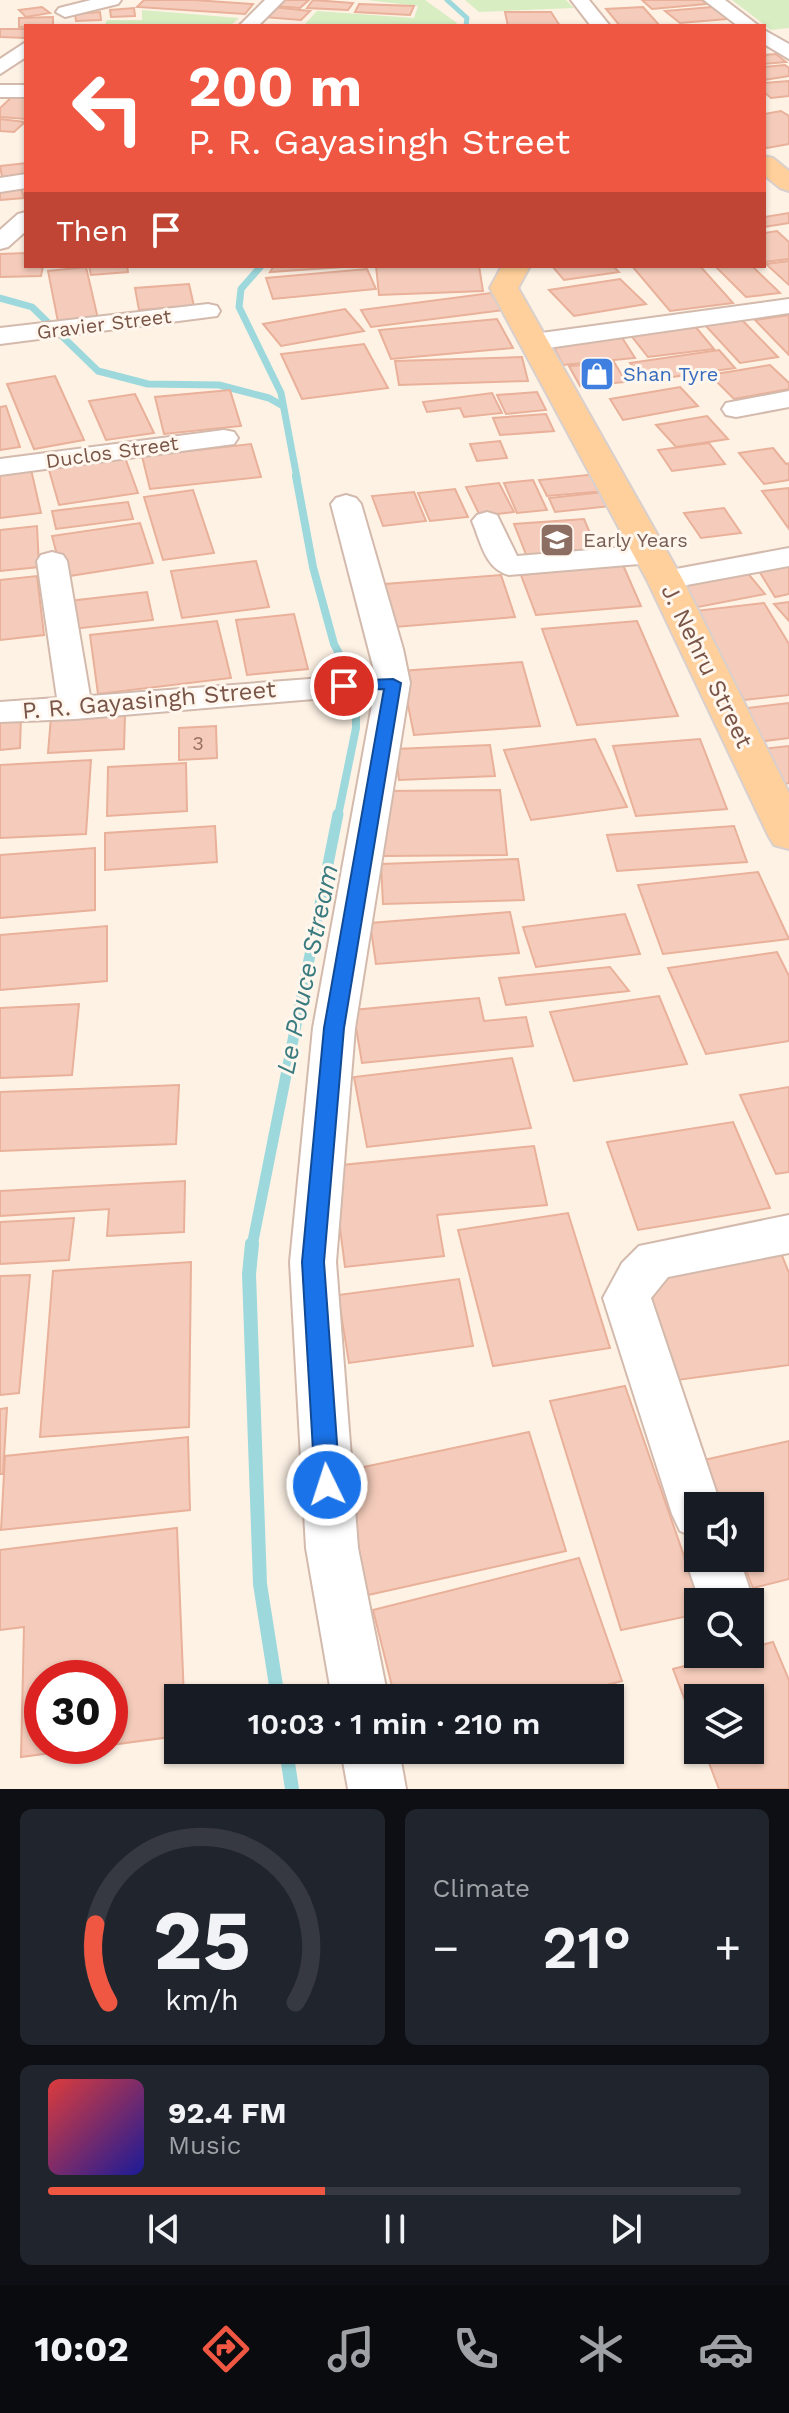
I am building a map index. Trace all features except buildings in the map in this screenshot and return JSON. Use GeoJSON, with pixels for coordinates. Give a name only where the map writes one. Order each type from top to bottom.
{"type":"FeatureCollection","features":[{"type":"Feature","properties":{"kind":"main road"},"geometry":{"type":"LineString","coordinates":[[766,165],[789,183]]}},
{"type":"Feature","properties":{"kind":"main road","name":"J. Nehru Street"},"geometry":{"type":"LineString","coordinates":[[506,273],[534,342],[658,567],[789,835]]}},
{"type":"Feature","properties":{"kind":"street"},"geometry":{"type":"LineString","coordinates":[[58,13],[112,0]]}},
{"type":"Feature","properties":{"kind":"street"},"geometry":{"type":"LineString","coordinates":[[250,24],[275,0]]}},
{"type":"Feature","properties":{"kind":"street"},"geometry":{"type":"LineString","coordinates":[[580,0],[599,24]]}},
{"type":"Feature","properties":{"kind":"street"},"geometry":{"type":"LineString","coordinates":[[713,0],[747,24]]}},
{"type":"Feature","properties":{"kind":"street"},"geometry":{"type":"LineString","coordinates":[[766,34],[789,34]]}},
{"type":"Feature","properties":{"kind":"street"},"geometry":{"type":"LineString","coordinates":[[766,37],[789,53]]}},
{"type":"Feature","properties":{"kind":"street"},"geometry":{"type":"LineString","coordinates":[[0,68],[24,50]]}},
{"type":"Feature","properties":{"kind":"street"},"geometry":{"type":"LineString","coordinates":[[0,91],[24,91]]}},
{"type":"Feature","properties":{"kind":"street"},"geometry":{"type":"LineString","coordinates":[[0,185],[24,181]]}},
{"type":"Feature","properties":{"kind":"street"},"geometry":{"type":"LineString","coordinates":[[0,242],[24,221]]}},
{"type":"Feature","properties":{"kind":"street"},"geometry":{"type":"LineString","coordinates":[[0,251],[24,249]]}},
{"type":"Feature","properties":{"kind":"street"},"geometry":{"type":"LineString","coordinates":[[534,342],[789,306]]}},
{"type":"Feature","properties":{"kind":"street","name":"Gravier Street"},"geometry":{"type":"LineString","coordinates":[[0,336],[208,311]]}},
{"type":"Feature","properties":{"kind":"street"},"geometry":{"type":"LineString","coordinates":[[736,409],[789,399]]}},
{"type":"Feature","properties":{"kind":"street","name":"Duclos Street"},"geometry":{"type":"LineString","coordinates":[[0,467],[224,438]]}},
{"type":"Feature","properties":{"kind":"street"},"geometry":{"type":"LineString","coordinates":[[346,504],[387,649],[393,683],[334,1028],[313,1262],[332,1548],[357,1684]]}},
{"type":"Feature","properties":{"kind":"street"},"geometry":{"type":"LineString","coordinates":[[487,521],[505,564],[509,566],[658,567],[789,557]]}},
{"type":"Feature","properties":{"kind":"street"},"geometry":{"type":"LineString","coordinates":[[52,561],[75,709]]}},
{"type":"Feature","properties":{"kind":"street","name":"P. R. Gayasingh Street"},"geometry":{"type":"LineString","coordinates":[[0,712],[75,709],[295,688],[393,683]]}},
{"type":"Feature","properties":{"kind":"street"},"geometry":{"type":"LineString","coordinates":[[691,1492],[627,1298],[638,1277],[655,1260],[789,1234]]}},
{"type":"Feature","properties":{"kind":"street"},"geometry":{"type":"LineString","coordinates":[[373,1764],[377,1789]]}},
{"type":"Feature","properties":{"kind":"green space"},"geometry":{"type":"Polygon","coordinates":[[[367,0],[425,0],[457,23],[305,24],[317,11],[414,18],[418,6],[367,0]]]}},
{"type":"Feature","properties":{"kind":"green space"},"geometry":{"type":"Polygon","coordinates":[[[465,0],[566,0],[574,8],[479,12],[465,0]]]}},
{"type":"Feature","properties":{"kind":"green space"},"geometry":{"type":"Polygon","coordinates":[[[732,0],[789,0],[789,28],[771,30],[732,0]]]}},
{"type":"Feature","properties":{"kind":"green space"},"geometry":{"type":"Polygon","coordinates":[[[142,10],[239,18],[232,24],[105,24],[107,20],[142,20],[142,10]]]}},
{"type":"Feature","properties":{"kind":"waterway","name":"Le Pouce Stream"},"geometry":{"type":"LineString","coordinates":[[447,0],[467,18],[466,24]]}},
{"type":"Feature","properties":{"kind":"waterway","name":"Le Pouce Stream"},"geometry":{"type":"LineString","coordinates":[[259,268],[241,289],[239,307],[281,393],[297,478]]}},
{"type":"Feature","properties":{"kind":"waterway"},"geometry":{"type":"LineString","coordinates":[[0,298],[32,307],[98,371],[148,384],[219,385],[269,398],[283,406]]}},
{"type":"Feature","properties":{"kind":"waterway","name":"Le Pouce Stream"},"geometry":{"type":"LineString","coordinates":[[296,476],[313,567],[334,644],[356,686],[356,728],[338,816]]}},
{"type":"Feature","properties":{"kind":"waterway","name":"Le Pouce Stream"},"geometry":{"type":"LineString","coordinates":[[252,1246],[338,814]]}},
{"type":"Feature","properties":{"kind":"waterway","name":"Le Pouce Stream"},"geometry":{"type":"LineString","coordinates":[[252,1244],[249,1274],[260,1584],[276,1684]]}},
{"type":"Feature","properties":{"kind":"waterway","name":"Le Pouce Stream"},"geometry":{"type":"LineString","coordinates":[[288,1764],[292,1789]]}},
{"type":"Feature","properties":{"kind":"place","name":"Shan Tyre"},"geometry":{"type":"Point","coordinates":[597,374]}},
{"type":"Feature","properties":{"kind":"place","name":"Early Years"},"geometry":{"type":"Point","coordinates":[557,540]}},
{"type":"Feature","properties":{"kind":"route"},"geometry":{"type":"LineString","coordinates":[[327,1485],[313,1262],[334,1028],[393,683],[344,686]]}}]}
